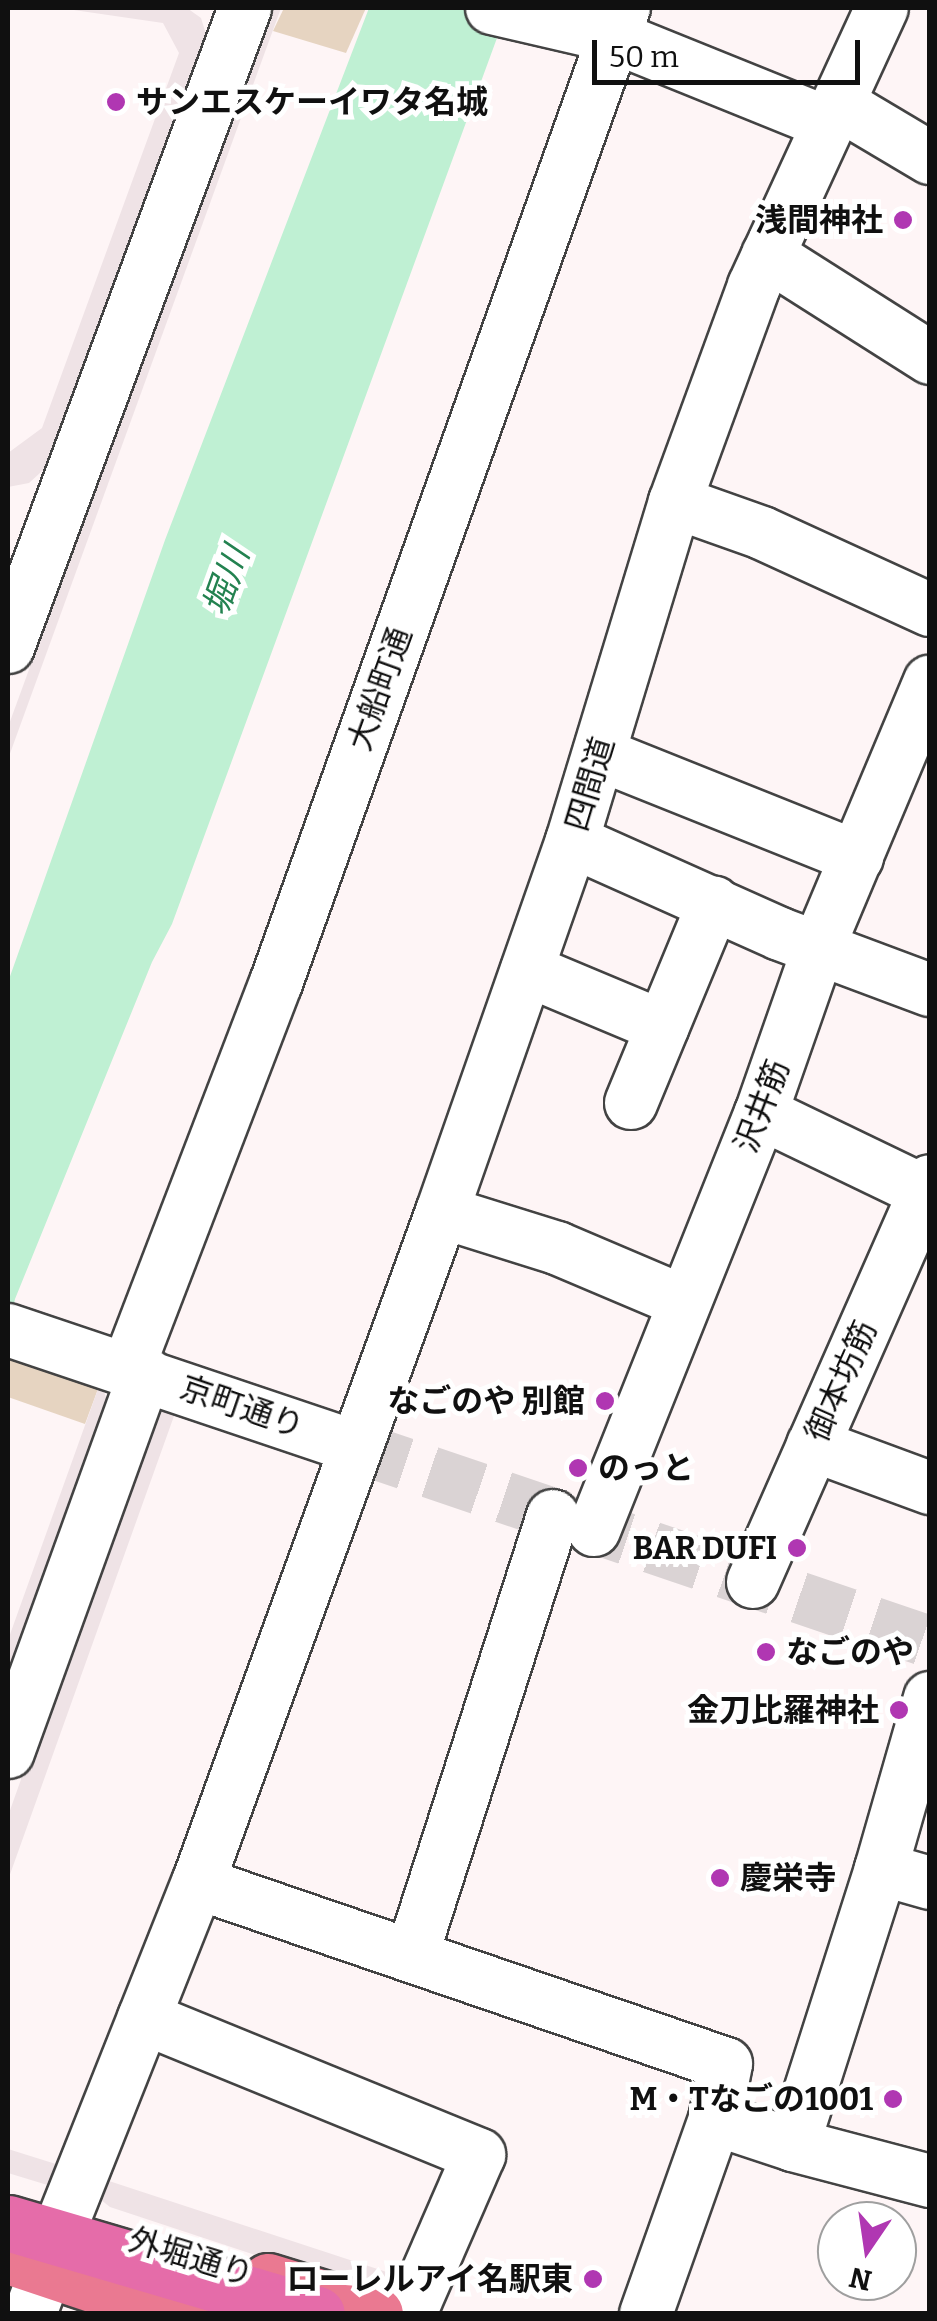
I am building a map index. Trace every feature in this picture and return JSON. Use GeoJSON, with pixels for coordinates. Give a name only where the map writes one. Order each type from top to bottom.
{"type":"FeatureCollection","features":[{"type":"Feature","properties":{"kind":"highway"},"geometry":{"type":"LineString","coordinates":[[8,2222],[318,2314]]}},
{"type":"Feature","properties":{"kind":"highway"},"geometry":{"type":"LineString","coordinates":[[31,2260],[214,2314]]}},
{"type":"Feature","properties":{"kind":"main road","name":"外堀通り"},"geometry":{"type":"LineString","coordinates":[[8,2199],[31,2260],[181,2314]]}},
{"type":"Feature","properties":{"kind":"main road","name":"外堀通り"},"geometry":{"type":"LineString","coordinates":[[31,2260],[375,2314]]}},
{"type":"Feature","properties":{"kind":"street"},"geometry":{"type":"LineString","coordinates":[[8,647],[30,519],[246,8]]}},
{"type":"Feature","properties":{"kind":"street","name":"四間道"},"geometry":{"type":"LineString","coordinates":[[31,2260],[144,2018],[198,1883],[572,841],[675,502],[768,255],[882,8]]}},
{"type":"Feature","properties":{"kind":"street"},"geometry":{"type":"LineString","coordinates":[[507,11],[618,22],[930,158]]}},
{"type":"Feature","properties":{"kind":"street","name":"大船町通"},"geometry":{"type":"LineString","coordinates":[[8,1752],[136,1370],[618,22]]}},
{"type":"Feature","properties":{"kind":"street"},"geometry":{"type":"LineString","coordinates":[[768,255],[930,358]]}},
{"type":"Feature","properties":{"kind":"street"},"geometry":{"type":"LineString","coordinates":[[675,502],[762,534],[930,610]]}},
{"type":"Feature","properties":{"kind":"street","name":"沢井筋"},"geometry":{"type":"LineString","coordinates":[[412,1955],[574,1523],[682,1300],[761,1113],[857,857],[915,755],[930,682]]}},
{"type":"Feature","properties":{"kind":"street"},"geometry":{"type":"LineString","coordinates":[[599,754],[857,857]]}},
{"type":"Feature","properties":{"kind":"street"},"geometry":{"type":"LineString","coordinates":[[572,841],[820,949],[930,990]]}},
{"type":"Feature","properties":{"kind":"street"},"geometry":{"type":"LineString","coordinates":[[632,1103],[714,903]]}},
{"type":"Feature","properties":{"kind":"street"},"geometry":{"type":"LineString","coordinates":[[527,970],[663,1027]]}},
{"type":"Feature","properties":{"kind":"street"},"geometry":{"type":"LineString","coordinates":[[761,1113],[927,1187]]}},
{"type":"Feature","properties":{"kind":"street","name":"御本坊筋"},"geometry":{"type":"LineString","coordinates":[[753,1582],[927,1187]]}},
{"type":"Feature","properties":{"kind":"street"},"geometry":{"type":"LineString","coordinates":[[442,1212],[557,1248],[682,1300]]}},
{"type":"Feature","properties":{"kind":"street","name":"京町通り"},"geometry":{"type":"LineString","coordinates":[[8,1330],[356,1447]]}},
{"type":"Feature","properties":{"kind":"street"},"geometry":{"type":"LineString","coordinates":[[813,1444],[930,1488]]}},
{"type":"Feature","properties":{"kind":"street"},"geometry":{"type":"LineString","coordinates":[[793,2145],[809,2084],[905,1876],[930,1698]]}},
{"type":"Feature","properties":{"kind":"street"},"geometry":{"type":"LineString","coordinates":[[198,1883],[726,2064],[746,2064],[809,2084]]}},
{"type":"Feature","properties":{"kind":"street"},"geometry":{"type":"LineString","coordinates":[[144,2018],[479,2155],[410,2314]]}},
{"type":"Feature","properties":{"kind":"street"},"geometry":{"type":"LineString","coordinates":[[646,2314],[715,2119],[726,2064]]}},
{"type":"Feature","properties":{"kind":"street"},"geometry":{"type":"LineString","coordinates":[[715,2119],[793,2145],[930,2181]]}},
{"type":"Feature","properties":{"kind":"shaded area"},"geometry":{"type":"Polygon","coordinates":[[[60,8],[187,8],[201,18],[206,34],[52,462],[29,483],[8,487],[8,453],[42,428],[179,53],[163,23],[60,8]]]}},
{"type":"Feature","properties":{"kind":"shaded area"},"geometry":{"type":"Polygon","coordinates":[[[271,8],[281,8],[8,759],[8,727],[271,8]]]}},
{"type":"Feature","properties":{"kind":"shaded area"},"geometry":{"type":"Polygon","coordinates":[[[284,8],[366,8],[346,53],[273,31],[284,8]]]}},
{"type":"Feature","properties":{"kind":"shaded area"},"geometry":{"type":"Polygon","coordinates":[[[8,1352],[93,1382],[98,1389],[85,1424],[8,1397],[8,1352]]]}},
{"type":"Feature","properties":{"kind":"shaded area"},"geometry":{"type":"Polygon","coordinates":[[[93,1382],[103,1389],[108,1403],[8,1682],[8,1640],[98,1389],[93,1382]]]}},
{"type":"Feature","properties":{"kind":"shaded area"},"geometry":{"type":"Polygon","coordinates":[[[161,1407],[188,1410],[174,1416],[8,1880],[8,1816],[148,1422],[161,1407]]]}},
{"type":"Feature","properties":{"kind":"shaded area"},"geometry":{"type":"Polygon","coordinates":[[[8,2149],[59,2165],[54,2187],[8,2173],[8,2149]]]}},
{"type":"Feature","properties":{"kind":"shaded area"},"geometry":{"type":"Polygon","coordinates":[[[101,2168],[109,2181],[414,2281],[383,2297],[110,2207],[96,2196],[101,2168]]]}},
{"type":"Feature","properties":{"kind":"water","name":"堀川"},"geometry":{"type":"Polygon","coordinates":[[[369,8],[508,8],[172,924],[152,962],[15,1299],[8,1334],[8,982],[165,540],[369,8]]]}},
{"type":"Feature","properties":{"kind":"tunnel"},"geometry":{"type":"LineString","coordinates":[[356,1447],[930,1642]]}},
{"type":"Feature","properties":{"kind":"place","name":"サンエスケーイワタ名城"},"geometry":{"type":"Point","coordinates":[116,102]}},
{"type":"Feature","properties":{"kind":"place","name":"浅間神社"},"geometry":{"type":"Point","coordinates":[903,220]}},
{"type":"Feature","properties":{"kind":"place","name":"なごのや 別館"},"geometry":{"type":"Point","coordinates":[605,1401]}},
{"type":"Feature","properties":{"kind":"place","name":"のっと"},"geometry":{"type":"Point","coordinates":[578,1468]}},
{"type":"Feature","properties":{"kind":"place","name":"BAR DUFI"},"geometry":{"type":"Point","coordinates":[797,1548]}},
{"type":"Feature","properties":{"kind":"place","name":"なごのや"},"geometry":{"type":"Point","coordinates":[766,1652]}},
{"type":"Feature","properties":{"kind":"place","name":"金刀比羅神社"},"geometry":{"type":"Point","coordinates":[899,1710]}},
{"type":"Feature","properties":{"kind":"place","name":"慶栄寺"},"geometry":{"type":"Point","coordinates":[720,1878]}},
{"type":"Feature","properties":{"kind":"place","name":"M・Tなごの1001"},"geometry":{"type":"Point","coordinates":[893,2099]}},
{"type":"Feature","properties":{"kind":"place","name":"ローレルアイ名駅東"},"geometry":{"type":"Point","coordinates":[593,2279]}}]}
